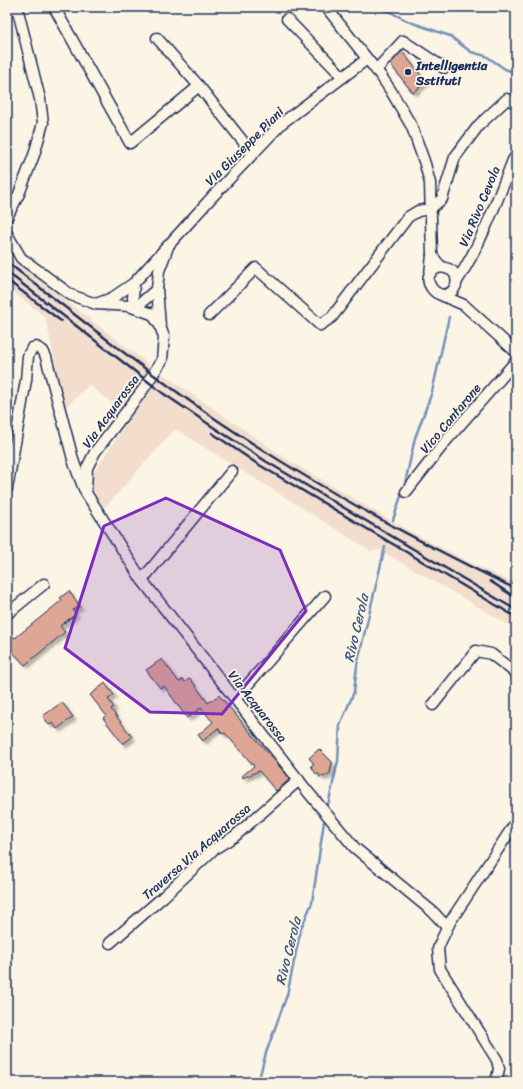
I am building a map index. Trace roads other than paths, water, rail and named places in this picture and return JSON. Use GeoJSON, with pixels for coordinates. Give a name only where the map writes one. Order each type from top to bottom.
{"type":"FeatureCollection","features":[{"type":"Feature","properties":{"kind":"street"},"geometry":{"type":"LineString","coordinates":[[7,13],[13,7]]}},
{"type":"Feature","properties":{"kind":"street"},"geometry":{"type":"LineString","coordinates":[[7,217],[22,188],[43,124],[40,99],[17,7]]}},
{"type":"Feature","properties":{"kind":"street"},"geometry":{"type":"LineString","coordinates":[[54,7],[130,143],[199,86]]}},
{"type":"Feature","properties":{"kind":"street"},"geometry":{"type":"LineString","coordinates":[[326,7],[376,70],[391,91],[412,127],[425,164],[430,184],[432,255],[429,278],[430,287],[437,293],[464,305],[516,352]]}},
{"type":"Feature","properties":{"kind":"street"},"geometry":{"type":"LineString","coordinates":[[287,19],[343,77]]}},
{"type":"Feature","properties":{"kind":"street"},"geometry":{"type":"LineString","coordinates":[[157,38],[199,86],[253,154]]}},
{"type":"Feature","properties":{"kind":"street"},"geometry":{"type":"LineString","coordinates":[[376,70],[403,41],[444,68]]}},
{"type":"Feature","properties":{"kind":"street","name":"Via Giuseppe Piani"},"geometry":{"type":"LineString","coordinates":[[96,304],[112,298],[134,283],[282,123],[368,59]]}},
{"type":"Feature","properties":{"kind":"street"},"geometry":{"type":"LineString","coordinates":[[209,315],[256,268],[320,325],[332,317],[408,217],[418,211],[430,209],[442,199],[455,157],[479,125],[507,99],[516,103]]}},
{"type":"Feature","properties":{"kind":"street","name":"Via Rivo Cevola"},"geometry":{"type":"LineString","coordinates":[[456,283],[467,266],[516,156]]}},
{"type":"Feature","properties":{"kind":"street"},"geometry":{"type":"LineString","coordinates":[[7,234],[21,258],[71,295],[96,304],[129,306],[135,308],[152,314],[160,326]]}},
{"type":"Feature","properties":{"kind":"street","name":"Via Acquarossa"},"geometry":{"type":"LineString","coordinates":[[168,247],[159,271],[156,289],[160,326],[164,337],[162,360],[142,391],[95,452],[86,468],[86,493],[142,580],[299,780],[355,848],[433,912],[447,927]]}},
{"type":"Feature","properties":{"kind":"street"},"geometry":{"type":"LineString","coordinates":[[432,255],[444,267],[454,272],[456,283],[464,305]]}},
{"type":"Feature","properties":{"kind":"street","name":"Via Rivo Cevola"},"geometry":{"type":"LineString","coordinates":[[444,267],[467,266]]}},
{"type":"Feature","properties":{"kind":"street"},"geometry":{"type":"LineString","coordinates":[[430,274],[438,268],[444,267]]}},
{"type":"Feature","properties":{"kind":"street"},"geometry":{"type":"LineString","coordinates":[[134,283],[133,300],[135,308]]}},
{"type":"Feature","properties":{"kind":"street"},"geometry":{"type":"LineString","coordinates":[[441,295],[450,292],[456,283]]}},
{"type":"Feature","properties":{"kind":"street"},"geometry":{"type":"LineString","coordinates":[[135,308],[156,289]]}},
{"type":"Feature","properties":{"kind":"street"},"geometry":{"type":"LineString","coordinates":[[7,489],[26,380],[28,356],[32,348],[36,348],[43,352],[46,357],[74,463],[86,493]]}},
{"type":"Feature","properties":{"kind":"street","name":"Vico Cantarone"},"geometry":{"type":"LineString","coordinates":[[406,492],[446,441],[516,361]]}},
{"type":"Feature","properties":{"kind":"street"},"geometry":{"type":"LineString","coordinates":[[142,580],[232,471]]}},
{"type":"Feature","properties":{"kind":"street"},"geometry":{"type":"LineString","coordinates":[[7,614],[44,584]]}},
{"type":"Feature","properties":{"kind":"street"},"geometry":{"type":"LineString","coordinates":[[236,698],[325,596]]}},
{"type":"Feature","properties":{"kind":"street"},"geometry":{"type":"LineString","coordinates":[[433,705],[476,651],[491,654],[516,673]]}},
{"type":"Feature","properties":{"kind":"street","name":"Traversa Via Acquarossa"},"geometry":{"type":"LineString","coordinates":[[110,943],[163,897],[214,849],[235,836],[299,780]]}},
{"type":"Feature","properties":{"kind":"street"},"geometry":{"type":"LineString","coordinates":[[496,1082],[499,1070],[498,1060],[440,969],[438,949],[447,927],[516,822]]}},
{"type":"Feature","properties":{"kind":"waterway"},"geometry":{"type":"LineString","coordinates":[[372,7],[388,11],[410,22],[450,36],[471,52],[486,56],[505,69],[516,73]]}},
{"type":"Feature","properties":{"kind":"waterway","name":"Rivo Cerola"},"geometry":{"type":"LineString","coordinates":[[404,488],[415,438],[432,392],[449,317]]}},
{"type":"Feature","properties":{"kind":"waterway","name":"Rivo Cerola"},"geometry":{"type":"LineString","coordinates":[[393,520],[402,493]]}},
{"type":"Feature","properties":{"kind":"waterway","name":"Rivo Cerola"},"geometry":{"type":"LineString","coordinates":[[328,805],[338,761],[340,725],[354,692],[357,665],[385,547]]}},
{"type":"Feature","properties":{"kind":"waterway","name":"Rivo Cerola"},"geometry":{"type":"LineString","coordinates":[[258,1082],[266,1053],[287,995],[301,928],[312,903],[324,822]]}},
{"type":"Feature","properties":{"kind":"railway"},"geometry":{"type":"LineString","coordinates":[[7,262],[109,342],[214,418],[250,442],[362,509],[438,550],[516,589]]}},
{"type":"Feature","properties":{"kind":"railway"},"geometry":{"type":"LineString","coordinates":[[7,272],[164,394],[213,427],[267,462],[516,610]]}},
{"type":"Feature","properties":{"kind":"railway"},"geometry":{"type":"LineString","coordinates":[[7,280],[61,321]]}},
{"type":"Feature","properties":{"kind":"railway"},"geometry":{"type":"LineString","coordinates":[[212,433],[256,463],[516,617]]}},
{"type":"Feature","properties":{"kind":"railway"},"geometry":{"type":"LineString","coordinates":[[490,581],[516,598]]}},
{"type":"Feature","properties":{"kind":"place","name":"Intelligentia Sstituti"},"geometry":{"type":"Point","coordinates":[408,72]}}]}
